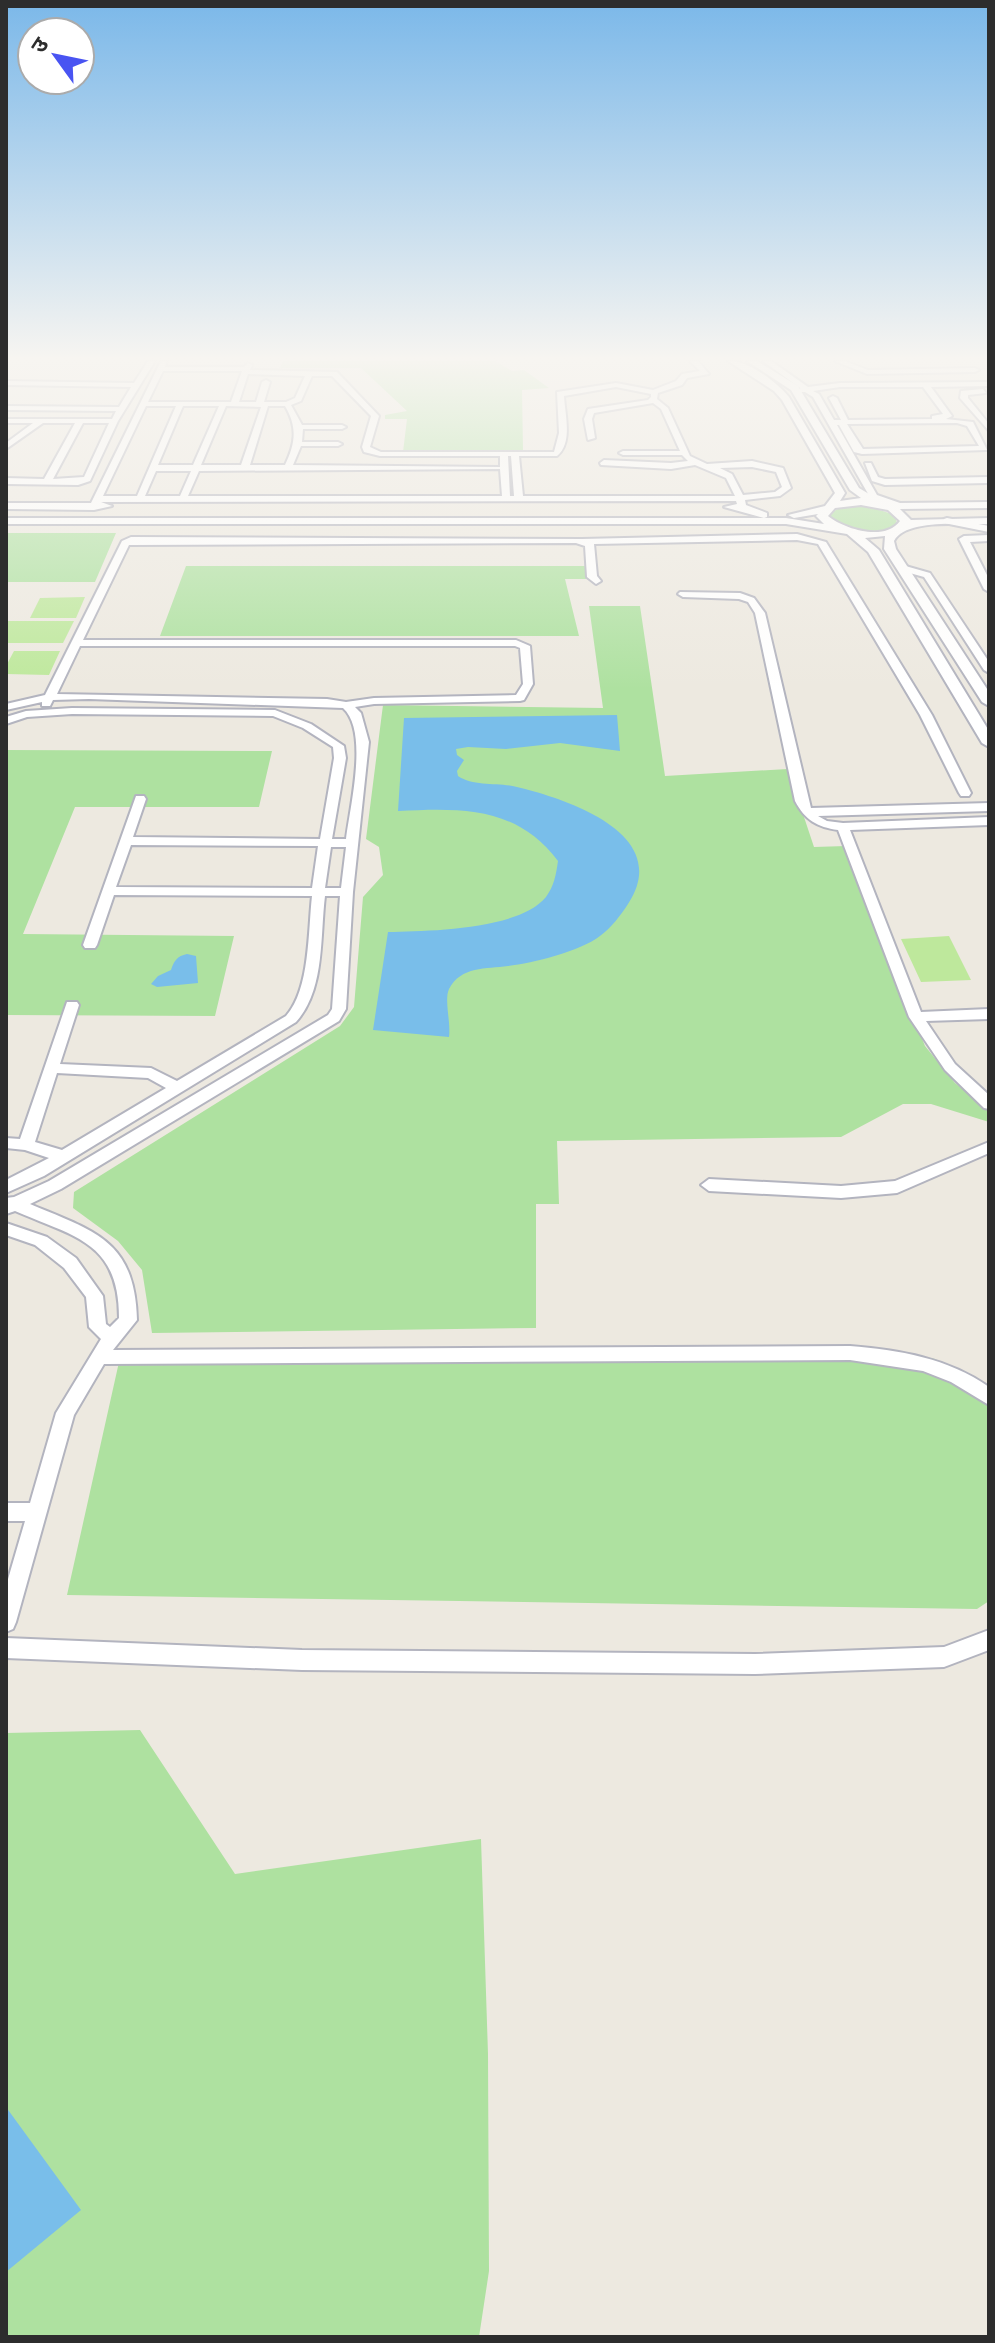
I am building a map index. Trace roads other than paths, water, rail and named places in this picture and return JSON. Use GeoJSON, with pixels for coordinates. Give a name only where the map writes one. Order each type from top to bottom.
{"type":"FeatureCollection","features":[{"type":"Feature","properties":{"kind":"street"},"geometry":{"type":"LineString","coordinates":[[47,482],[53,470]]}},
{"type":"Feature","properties":{"kind":"street"},"geometry":{"type":"LineString","coordinates":[[6,481],[87,479],[91,470]]}},
{"type":"Feature","properties":{"kind":"street"},"geometry":{"type":"LineString","coordinates":[[94,506],[111,470]]}},
{"type":"Feature","properties":{"kind":"street"},"geometry":{"type":"LineString","coordinates":[[140,499],[154,470]]}},
{"type":"Feature","properties":{"kind":"street"},"geometry":{"type":"LineString","coordinates":[[183,499],[193,470]]}},
{"type":"Feature","properties":{"kind":"street"},"geometry":{"type":"LineString","coordinates":[[505,470],[506,499]]}},
{"type":"Feature","properties":{"kind":"street"},"geometry":{"type":"LineString","coordinates":[[516,470],[519,499]]}},
{"type":"Feature","properties":{"kind":"street"},"geometry":{"type":"LineString","coordinates":[[720,470],[732,477],[741,499],[764,515]]}},
{"type":"Feature","properties":{"kind":"street"},"geometry":{"type":"LineString","coordinates":[[6,506],[741,499],[784,491],[787,488],[780,470]]}},
{"type":"Feature","properties":{"kind":"street"},"geometry":{"type":"LineString","coordinates":[[827,470],[840,493],[822,516],[840,530],[864,540],[873,550],[989,743]]}},
{"type":"Feature","properties":{"kind":"street"},"geometry":{"type":"LineString","coordinates":[[844,470],[861,496],[902,514],[906,521],[888,541],[890,549],[989,702]]}},
{"type":"Feature","properties":{"kind":"street"},"geometry":{"type":"LineString","coordinates":[[848,478],[855,470]]}},
{"type":"Feature","properties":{"kind":"street"},"geometry":{"type":"LineString","coordinates":[[860,470],[874,497],[884,502],[919,507],[989,505]]}},
{"type":"Feature","properties":{"kind":"street"},"geometry":{"type":"LineString","coordinates":[[872,470],[879,481],[989,480]]}},
{"type":"Feature","properties":{"kind":"street"},"geometry":{"type":"LineString","coordinates":[[6,514],[140,499],[741,499],[767,488],[775,481],[752,472],[724,472]]}},
{"type":"Feature","properties":{"kind":"street"},"geometry":{"type":"LineString","coordinates":[[94,506],[764,515],[809,514],[857,502],[922,515],[989,518]]}},
{"type":"Feature","properties":{"kind":"street"},"geometry":{"type":"LineString","coordinates":[[949,518],[970,505]]}},
{"type":"Feature","properties":{"kind":"street"},"geometry":{"type":"LineString","coordinates":[[6,521],[786,521],[866,535],[898,530],[917,522],[949,518],[989,529]]}},
{"type":"Feature","properties":{"kind":"street"},"geometry":{"type":"LineString","coordinates":[[43,713],[125,543],[131,540],[560,538],[585,541],[797,537],[821,542],[926,715],[965,793]]}},
{"type":"Feature","properties":{"kind":"street"},"geometry":{"type":"LineString","coordinates":[[989,538],[964,539],[964,542],[989,589]]}},
{"type":"Feature","properties":{"kind":"street"},"geometry":{"type":"LineString","coordinates":[[585,541],[590,545],[592,577],[596,581]]}},
{"type":"Feature","properties":{"kind":"street"},"geometry":{"type":"LineString","coordinates":[[902,568],[927,575],[988,666]]}},
{"type":"Feature","properties":{"kind":"street"},"geometry":{"type":"LineString","coordinates":[[683,594],[740,596],[751,600],[760,613],[801,801],[817,823],[843,827],[989,821]]}},
{"type":"Feature","properties":{"kind":"street"},"geometry":{"type":"LineString","coordinates":[[6,707],[49,697],[282,699],[346,705],[374,701],[520,698],[528,684],[525,646],[522,643],[78,643]]}},
{"type":"Feature","properties":{"kind":"street"},"geometry":{"type":"LineString","coordinates":[[275,713],[282,699]]}},
{"type":"Feature","properties":{"kind":"street"},"geometry":{"type":"LineString","coordinates":[[9,1204],[55,1185],[334,1018],[339,1009],[347,892],[363,742],[355,713],[346,705]]}},
{"type":"Feature","properties":{"kind":"street"},"geometry":{"type":"LineString","coordinates":[[6,721],[43,713],[275,713],[307,726],[338,746],[363,742]]}},
{"type":"Feature","properties":{"kind":"street"},"geometry":{"type":"LineString","coordinates":[[6,1187],[291,1019],[300,1009],[308,992],[318,893],[340,758],[338,746]]}},
{"type":"Feature","properties":{"kind":"street"},"geometry":{"type":"LineString","coordinates":[[90,945],[140,799]]}},
{"type":"Feature","properties":{"kind":"street"},"geometry":{"type":"LineString","coordinates":[[807,811],[989,807]]}},
{"type":"Feature","properties":{"kind":"street"},"geometry":{"type":"LineString","coordinates":[[843,827],[916,1017],[950,1067],[989,1104]]}},
{"type":"Feature","properties":{"kind":"street"},"geometry":{"type":"LineString","coordinates":[[125,841],[353,843]]}},
{"type":"Feature","properties":{"kind":"street"},"geometry":{"type":"LineString","coordinates":[[111,891],[347,892]]}},
{"type":"Feature","properties":{"kind":"street"},"geometry":{"type":"LineString","coordinates":[[26,1145],[72,1005]]}},
{"type":"Feature","properties":{"kind":"street"},"geometry":{"type":"LineString","coordinates":[[916,1017],[989,1014]]}},
{"type":"Feature","properties":{"kind":"street"},"geometry":{"type":"LineString","coordinates":[[51,1068],[151,1073],[177,1088]]}},
{"type":"Feature","properties":{"kind":"street"},"geometry":{"type":"LineString","coordinates":[[6,1143],[26,1145],[61,1156]]}},
{"type":"Feature","properties":{"kind":"street"},"geometry":{"type":"LineString","coordinates":[[709,1185],[841,1192],[897,1187],[989,1147]]}},
{"type":"Feature","properties":{"kind":"street"},"geometry":{"type":"LineString","coordinates":[[6,1622],[65,1413],[97,1357],[128,1320],[130,1296],[121,1266],[87,1236],[9,1204]]}},
{"type":"Feature","properties":{"kind":"street"},"geometry":{"type":"LineString","coordinates":[[6,1229],[41,1241],[70,1263],[94,1296],[98,1327],[111,1337]]}},
{"type":"Feature","properties":{"kind":"street"},"geometry":{"type":"LineString","coordinates":[[97,1357],[850,1353],[897,1356],[977,1388],[989,1397]]}},
{"type":"Feature","properties":{"kind":"street"},"geometry":{"type":"LineString","coordinates":[[6,1512],[37,1512]]}},
{"type":"Feature","properties":{"kind":"street"},"geometry":{"type":"LineString","coordinates":[[6,1648],[302,1660],[755,1664],[944,1657],[989,1640]]}},
{"type":"Feature","properties":{"kind":"water"},"geometry":{"type":"Polygon","coordinates":[[[617,715],[620,751],[560,743],[506,749],[456,749],[457,755],[464,760],[457,771],[458,776],[479,783],[517,787],[562,800],[608,824],[626,839],[637,858],[638,879],[619,917],[600,936],[569,951],[530,962],[475,970],[460,976],[448,994],[449,1037],[373,1030],[388,932],[472,926],[516,916],[546,897],[558,861],[542,843],[506,820],[466,811],[398,811],[404,718],[617,715]]]}},
{"type":"Feature","properties":{"kind":"water"},"geometry":{"type":"Polygon","coordinates":[[[187,954],[196,956],[198,983],[157,987],[151,984],[158,976],[171,970],[178,958],[187,954]]]}},
{"type":"Feature","properties":{"kind":"water"},"geometry":{"type":"Polygon","coordinates":[[[6,2107],[81,2210],[6,2272],[6,2107]]]}}]}
